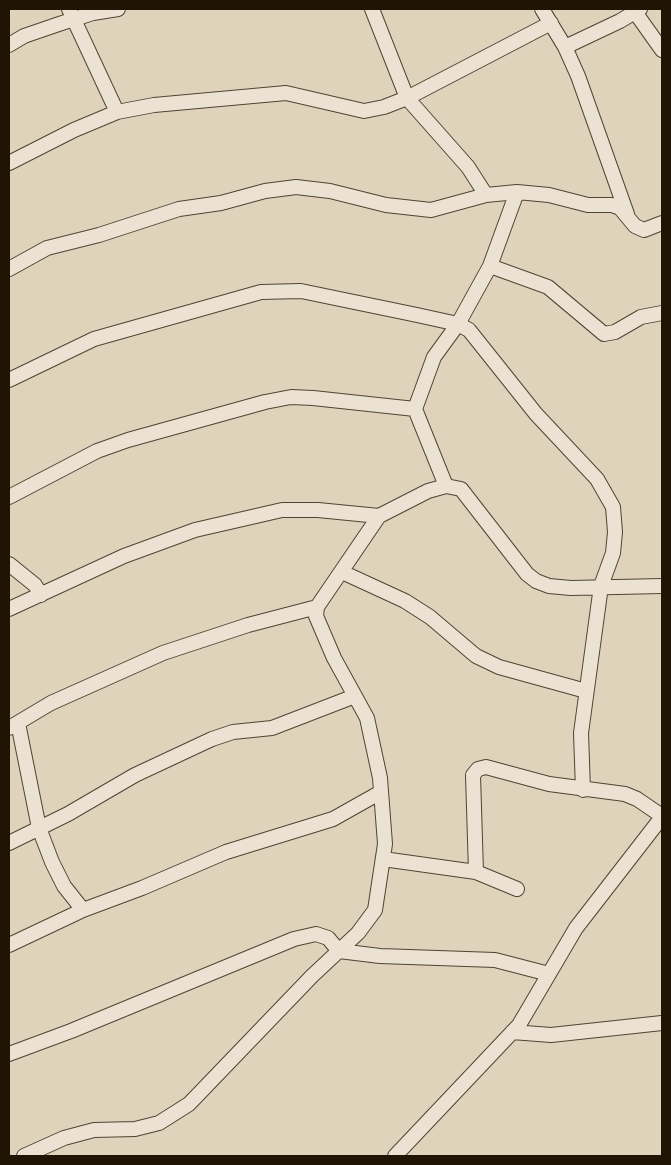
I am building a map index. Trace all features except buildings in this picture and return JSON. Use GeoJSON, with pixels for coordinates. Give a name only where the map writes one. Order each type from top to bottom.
{"type":"FeatureCollection","features":[{"type":"Feature","properties":{"kind":"street"},"geometry":{"type":"LineString","coordinates":[[9,45],[71,14],[118,9]]}},
{"type":"Feature","properties":{"kind":"street"},"geometry":{"type":"LineString","coordinates":[[372,9],[408,98],[468,167],[486,195]]}},
{"type":"Feature","properties":{"kind":"street"},"geometry":{"type":"LineString","coordinates":[[542,9],[565,47],[578,76],[627,214],[635,226],[644,230],[662,223]]}},
{"type":"Feature","properties":{"kind":"street"},"geometry":{"type":"LineString","coordinates":[[565,47],[620,21],[637,10],[662,50]]}},
{"type":"Feature","properties":{"kind":"street"},"geometry":{"type":"LineString","coordinates":[[71,14],[117,112]]}},
{"type":"Feature","properties":{"kind":"street"},"geometry":{"type":"LineString","coordinates":[[9,163],[74,130],[117,112],[154,105],[241,98],[264,94],[300,95],[364,111],[408,98],[551,23]]}},
{"type":"Feature","properties":{"kind":"street"},"geometry":{"type":"LineString","coordinates":[[9,269],[47,248],[99,235],[179,209],[221,203],[266,191],[296,187],[313,188],[386,205],[431,210],[486,195],[517,192],[549,195],[588,205],[612,205],[627,214]]}},
{"type":"Feature","properties":{"kind":"street"},"geometry":{"type":"LineString","coordinates":[[446,486],[415,409],[434,357],[458,324],[490,266],[517,192]]}},
{"type":"Feature","properties":{"kind":"street"},"geometry":{"type":"LineString","coordinates":[[490,266],[548,287],[604,334],[615,332],[641,317],[662,313]]}},
{"type":"Feature","properties":{"kind":"street"},"geometry":{"type":"LineString","coordinates":[[9,380],[94,339],[261,292],[301,291],[458,324],[469,330],[478,338],[536,414],[597,479],[613,507],[615,532],[613,553],[601,586],[581,733],[583,790]]}},
{"type":"Feature","properties":{"kind":"street"},"geometry":{"type":"LineString","coordinates":[[9,497],[97,452],[128,440],[265,402],[291,397],[313,398],[415,409]]}},
{"type":"Feature","properties":{"kind":"street"},"geometry":{"type":"LineString","coordinates":[[24,1156],[64,1138],[94,1130],[135,1129],[159,1123],[189,1104],[289,999],[358,933],[375,910],[385,844],[380,778],[367,718],[323,635],[316,616],[317,607],[379,516],[428,491],[446,486],[461,489],[527,574],[536,581],[549,586],[570,588],[662,586]]}},
{"type":"Feature","properties":{"kind":"street"},"geometry":{"type":"LineString","coordinates":[[10,604],[41,595],[124,556],[195,530],[245,518],[282,510],[318,510],[379,516]]}},
{"type":"Feature","properties":{"kind":"street"},"geometry":{"type":"LineString","coordinates":[[9,564],[35,585],[41,595]]}},
{"type":"Feature","properties":{"kind":"street"},"geometry":{"type":"LineString","coordinates":[[342,572],[405,601],[430,618],[476,656],[499,668],[586,691]]}},
{"type":"Feature","properties":{"kind":"street"},"geometry":{"type":"LineString","coordinates":[[83,910],[60,878],[39,828],[13,725],[51,703],[163,653],[248,625],[317,607]]}},
{"type":"Feature","properties":{"kind":"street"},"geometry":{"type":"LineString","coordinates":[[9,843],[68,814],[135,775],[212,739],[233,732],[272,728],[355,696]]}},
{"type":"Feature","properties":{"kind":"street"},"geometry":{"type":"LineString","coordinates":[[395,1156],[519,1025],[576,928],[662,817],[637,799],[624,794],[549,784],[486,767],[478,769],[473,774],[476,872]]}},
{"type":"Feature","properties":{"kind":"street"},"geometry":{"type":"LineString","coordinates":[[9,945],[83,910],[150,885],[226,852],[333,819],[381,792]]}},
{"type":"Feature","properties":{"kind":"street"},"geometry":{"type":"LineString","coordinates":[[383,859],[476,872],[517,889]]}},
{"type":"Feature","properties":{"kind":"street"},"geometry":{"type":"LineString","coordinates":[[9,1054],[71,1031],[294,939],[316,934],[328,938],[339,951],[380,956],[495,960],[549,974]]}},
{"type":"Feature","properties":{"kind":"street"},"geometry":{"type":"LineString","coordinates":[[512,1032],[551,1035],[662,1022]]}}]}
